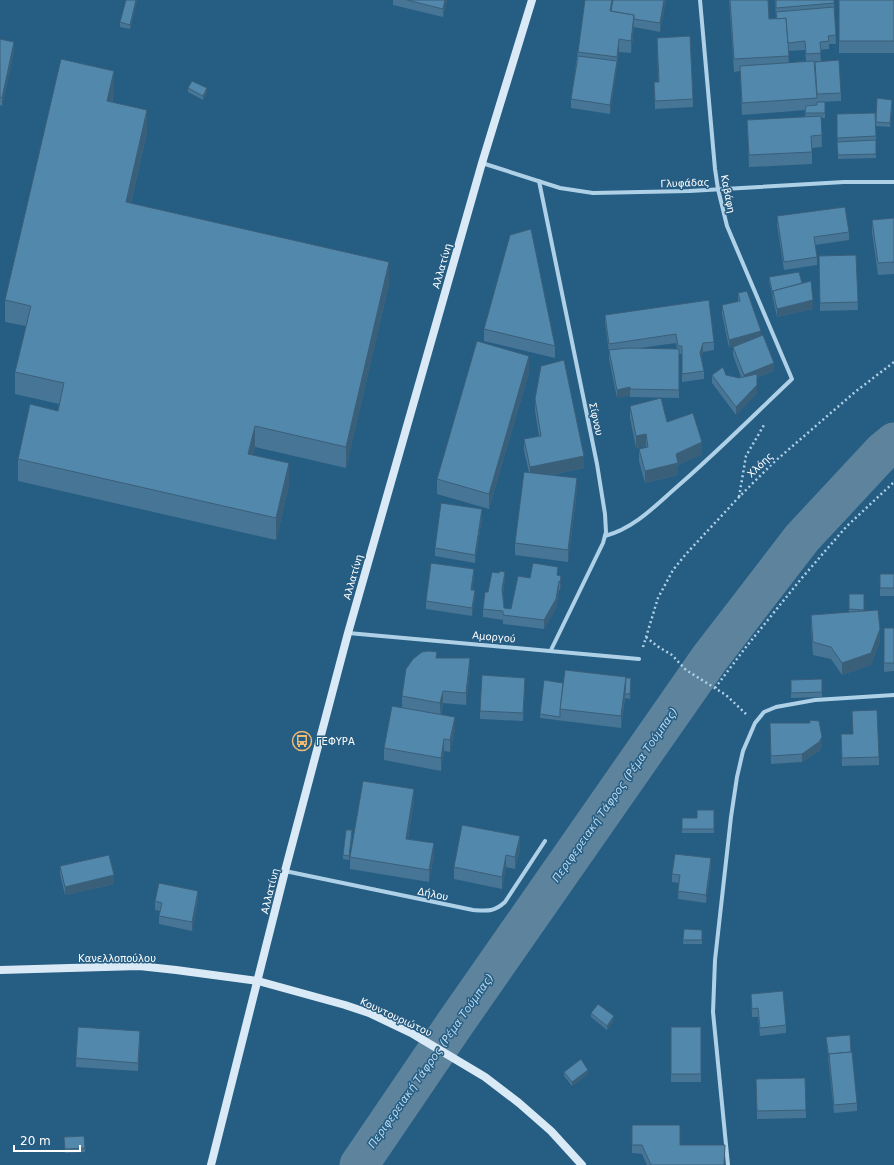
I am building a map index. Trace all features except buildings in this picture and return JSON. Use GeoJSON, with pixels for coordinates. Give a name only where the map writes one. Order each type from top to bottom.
{"type":"FeatureCollection","features":[{"type":"Feature","properties":{"kind":"main road","name":"Αλλατίνη"},"geometry":{"type":"LineString","coordinates":[[211,1165],[285,871],[348,633],[482,163],[532,0]]}},
{"type":"Feature","properties":{"kind":"main road","name":"Κανελλοπούλου"},"geometry":{"type":"LineString","coordinates":[[0,970],[139,966],[258,981]]}},
{"type":"Feature","properties":{"kind":"main road","name":"Κουντουριώτου"},"geometry":{"type":"LineString","coordinates":[[258,981],[345,1004],[369,1013],[413,1034],[485,1077],[519,1103],[551,1131],[582,1165]]}},
{"type":"Feature","properties":{"kind":"street","name":"Καβάφη"},"geometry":{"type":"LineString","coordinates":[[605,536],[623,530],[648,512],[702,464],[792,379],[732,240],[718,189],[700,0]]}},
{"type":"Feature","properties":{"kind":"street","name":"Γλυφάδας"},"geometry":{"type":"LineString","coordinates":[[482,163],[538,181],[572,190],[593,193],[718,189],[844,182],[894,182]]}},
{"type":"Feature","properties":{"kind":"street","name":"Σίφνου"},"geometry":{"type":"LineString","coordinates":[[538,181],[605,509],[605,536],[603,543],[551,650]]}},
{"type":"Feature","properties":{"kind":"street","name":"Αμοργού"},"geometry":{"type":"LineString","coordinates":[[348,633],[640,659]]}},
{"type":"Feature","properties":{"kind":"street"},"geometry":{"type":"LineString","coordinates":[[728,1165],[713,1012],[715,960],[731,816],[743,751],[755,723],[764,712],[776,707],[815,700],[894,695]]}},
{"type":"Feature","properties":{"kind":"street","name":"Δήλου"},"geometry":{"type":"LineString","coordinates":[[285,871],[466,909],[487,911],[498,909],[505,902],[545,841]]}},
{"type":"Feature","properties":{"kind":"path","name":"Χλόης"},"geometry":{"type":"LineString","coordinates":[[640,659],[658,598],[677,564],[773,463],[827,416],[894,362]]}},
{"type":"Feature","properties":{"kind":"path"},"geometry":{"type":"LineString","coordinates":[[715,688],[796,585],[841,533],[894,482]]}},
{"type":"Feature","properties":{"kind":"path"},"geometry":{"type":"LineString","coordinates":[[646,637],[672,655],[686,670],[726,695],[755,723]]}},
{"type":"Feature","properties":{"kind":"waterway","name":"Περιφερειακή Τάφρος (Ρέμα Τούμπας)"},"geometry":{"type":"LineString","coordinates":[[359,1165],[454,1025],[709,659],[802,538],[883,451],[894,442]]}},
{"type":"Feature","properties":{"kind":"place","name":"ΓΕΦΥΡΑ"},"geometry":{"type":"Point","coordinates":[302,741]}}]}
